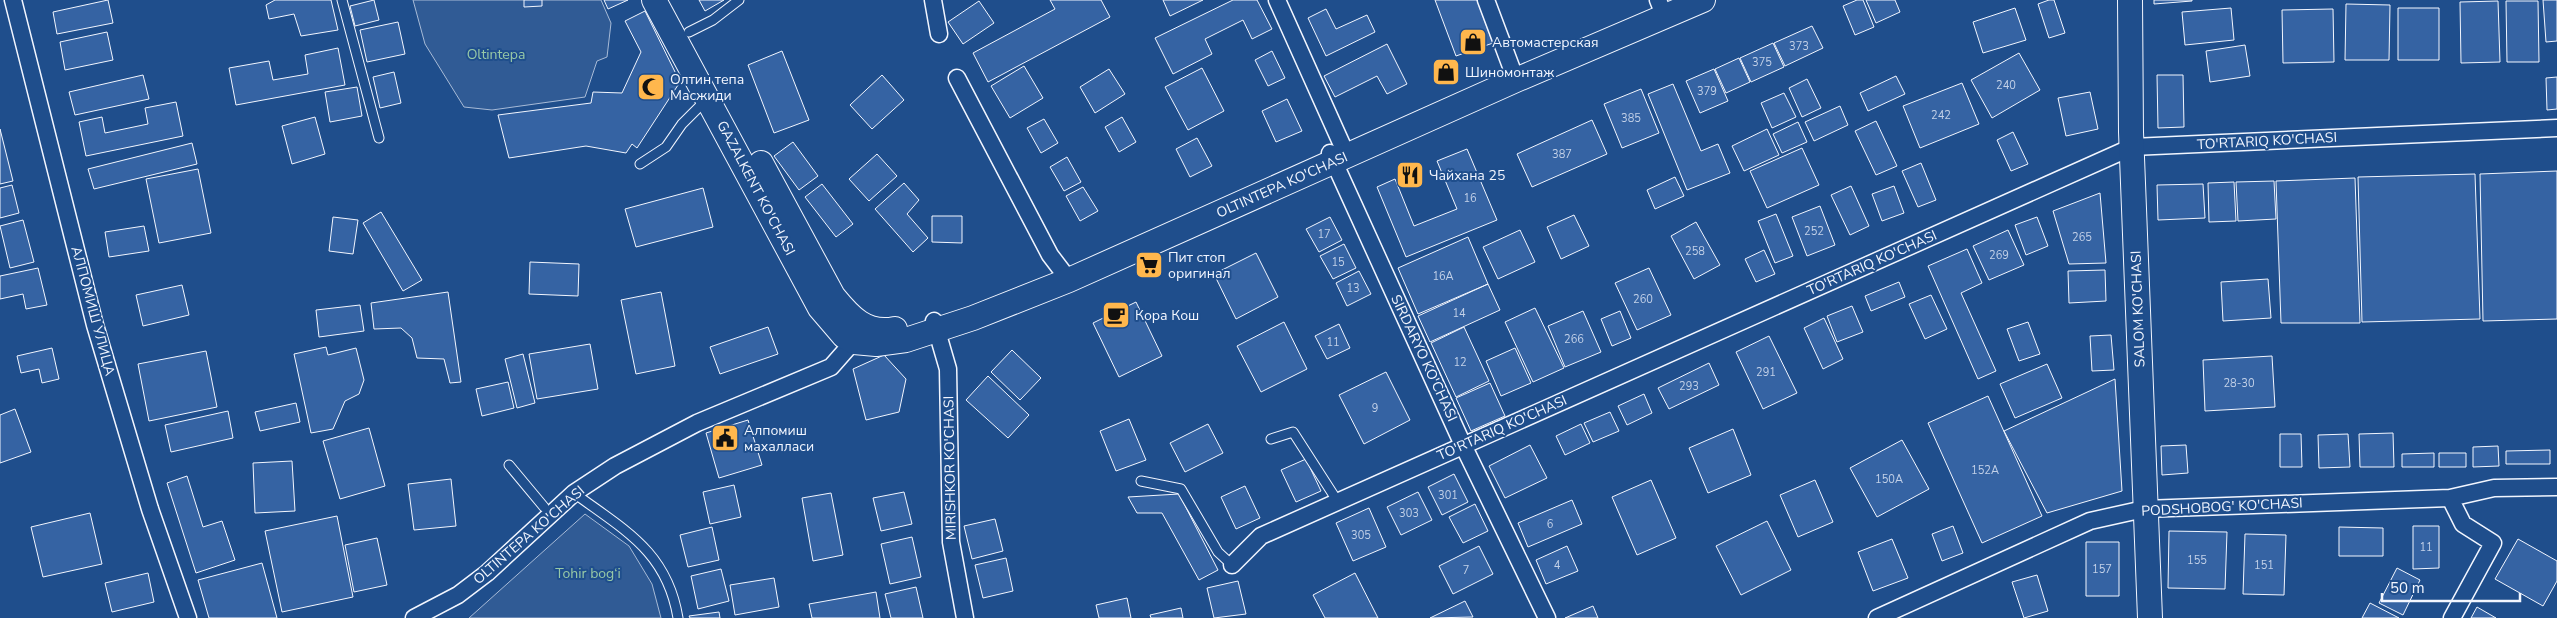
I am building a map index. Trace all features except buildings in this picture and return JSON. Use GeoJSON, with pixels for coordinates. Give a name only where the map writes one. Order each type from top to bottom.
{"type":"FeatureCollection","features":[{"type":"Feature","properties":{"kind":"main road","name":"GAZALKENT KO'CHASI"},"geometry":{"type":"LineString","coordinates":[[654,0],[682,36],[833,296],[850,316],[860,335]]}},
{"type":"Feature","properties":{"kind":"main road","name":"GAZALKENT KO'CHASI"},"geometry":{"type":"LineString","coordinates":[[672,0],[682,36],[707,99],[820,308],[835,328],[860,335]]}},
{"type":"Feature","properties":{"kind":"main road","name":"OLTINTEPA KO'CHASI"},"geometry":{"type":"LineString","coordinates":[[860,335],[876,344],[892,343],[935,324],[1065,275],[1664,6],[1703,0]]}},
{"type":"Feature","properties":{"kind":"main road","name":"SALOM KO'CHASI"},"geometry":{"type":"LineString","coordinates":[[2130,0],[2132,147],[2144,509],[2150,618]]}},
{"type":"Feature","properties":{"kind":"street","name":"АЛПОМИШ УЛИЦА"},"geometry":{"type":"LineString","coordinates":[[13,0],[95,325],[150,510],[188,618]]}},
{"type":"Feature","properties":{"kind":"street"},"geometry":{"type":"LineString","coordinates":[[933,0],[939,34]]}},
{"type":"Feature","properties":{"kind":"street","name":"SIRDARYO KO'CHASI"},"geometry":{"type":"LineString","coordinates":[[1277,0],[1338,153],[1464,445],[1547,618]]}},
{"type":"Feature","properties":{"kind":"street"},"geometry":{"type":"LineString","coordinates":[[1486,0],[1514,75]]}},
{"type":"Feature","properties":{"kind":"street"},"geometry":{"type":"LineString","coordinates":[[957,78],[1065,275]]}},
{"type":"Feature","properties":{"kind":"street","name":"TO'RTARIQ KO'CHASI"},"geometry":{"type":"LineString","coordinates":[[1232,566],[1260,536],[2132,147],[2557,128]]}},
{"type":"Feature","properties":{"kind":"street","name":"MIRISHKOR KO'CHASI"},"geometry":{"type":"LineString","coordinates":[[935,324],[948,369],[951,542],[965,618]]}},
{"type":"Feature","properties":{"kind":"street","name":"OLTINTEPA KO'CHASI"},"geometry":{"type":"LineString","coordinates":[[414,618],[458,595],[487,574],[574,493],[615,466],[697,423],[831,367],[860,335]]}},
{"type":"Feature","properties":{"kind":"street","name":"PODSHOBOG' KO'CHASI"},"geometry":{"type":"LineString","coordinates":[[1877,618],[2090,521],[2144,509],[2450,498],[2494,488],[2557,487]]}},
{"type":"Feature","properties":{"kind":"street"},"geometry":{"type":"LineString","coordinates":[[2450,498],[2463,524],[2492,543],[2452,618]]}},
{"type":"Feature","properties":{"kind":"lane"},"geometry":{"type":"LineString","coordinates":[[342,0],[379,138]]}},
{"type":"Feature","properties":{"kind":"lane"},"geometry":{"type":"LineString","coordinates":[[682,36],[713,20],[739,0]]}},
{"type":"Feature","properties":{"kind":"lane"},"geometry":{"type":"LineString","coordinates":[[640,164],[666,147],[682,124],[707,99]]}},
{"type":"Feature","properties":{"kind":"lane"},"geometry":{"type":"LineString","coordinates":[[1271,439],[1293,432],[1338,502]]}},
{"type":"Feature","properties":{"kind":"lane"},"geometry":{"type":"LineString","coordinates":[[509,465],[544,507]]}},
{"type":"Feature","properties":{"kind":"lane"},"geometry":{"type":"LineString","coordinates":[[1141,481],[1181,489],[1218,552],[1232,566]]}},
{"type":"Feature","properties":{"kind":"lane"},"geometry":{"type":"LineString","coordinates":[[574,493],[642,543],[661,567],[674,597],[678,618]]}},
{"type":"Feature","properties":{"kind":"green space","name":"Oltintepa"},"geometry":{"type":"Polygon","coordinates":[[[413,0],[601,0],[611,23],[607,57],[597,61],[585,97],[492,110],[464,107],[425,44],[413,0]]]}},
{"type":"Feature","properties":{"kind":"green space","name":"Tohir bog‘i"},"geometry":{"type":"Polygon","coordinates":[[[585,514],[629,546],[652,584],[661,618],[469,618],[585,514]]]}},
{"type":"Feature","properties":{"kind":"place","name":"Автомастерская"},"geometry":{"type":"Point","coordinates":[1473,42]}},
{"type":"Feature","properties":{"kind":"place","name":"Шиномонтаж"},"geometry":{"type":"Point","coordinates":[1446,72]}},
{"type":"Feature","properties":{"kind":"place","name":"Олтин тепа Масжиди"},"geometry":{"type":"Point","coordinates":[651,87]}},
{"type":"Feature","properties":{"kind":"place","name":"Чайхана 25"},"geometry":{"type":"Point","coordinates":[1410,175]}},
{"type":"Feature","properties":{"kind":"place","name":"Пит стоп оригинал"},"geometry":{"type":"Point","coordinates":[1149,265]}},
{"type":"Feature","properties":{"kind":"place","name":"Кора Кош"},"geometry":{"type":"Point","coordinates":[1116,315]}},
{"type":"Feature","properties":{"kind":"place","name":"Алпомиш махалласи"},"geometry":{"type":"Point","coordinates":[725,438]}}]}
